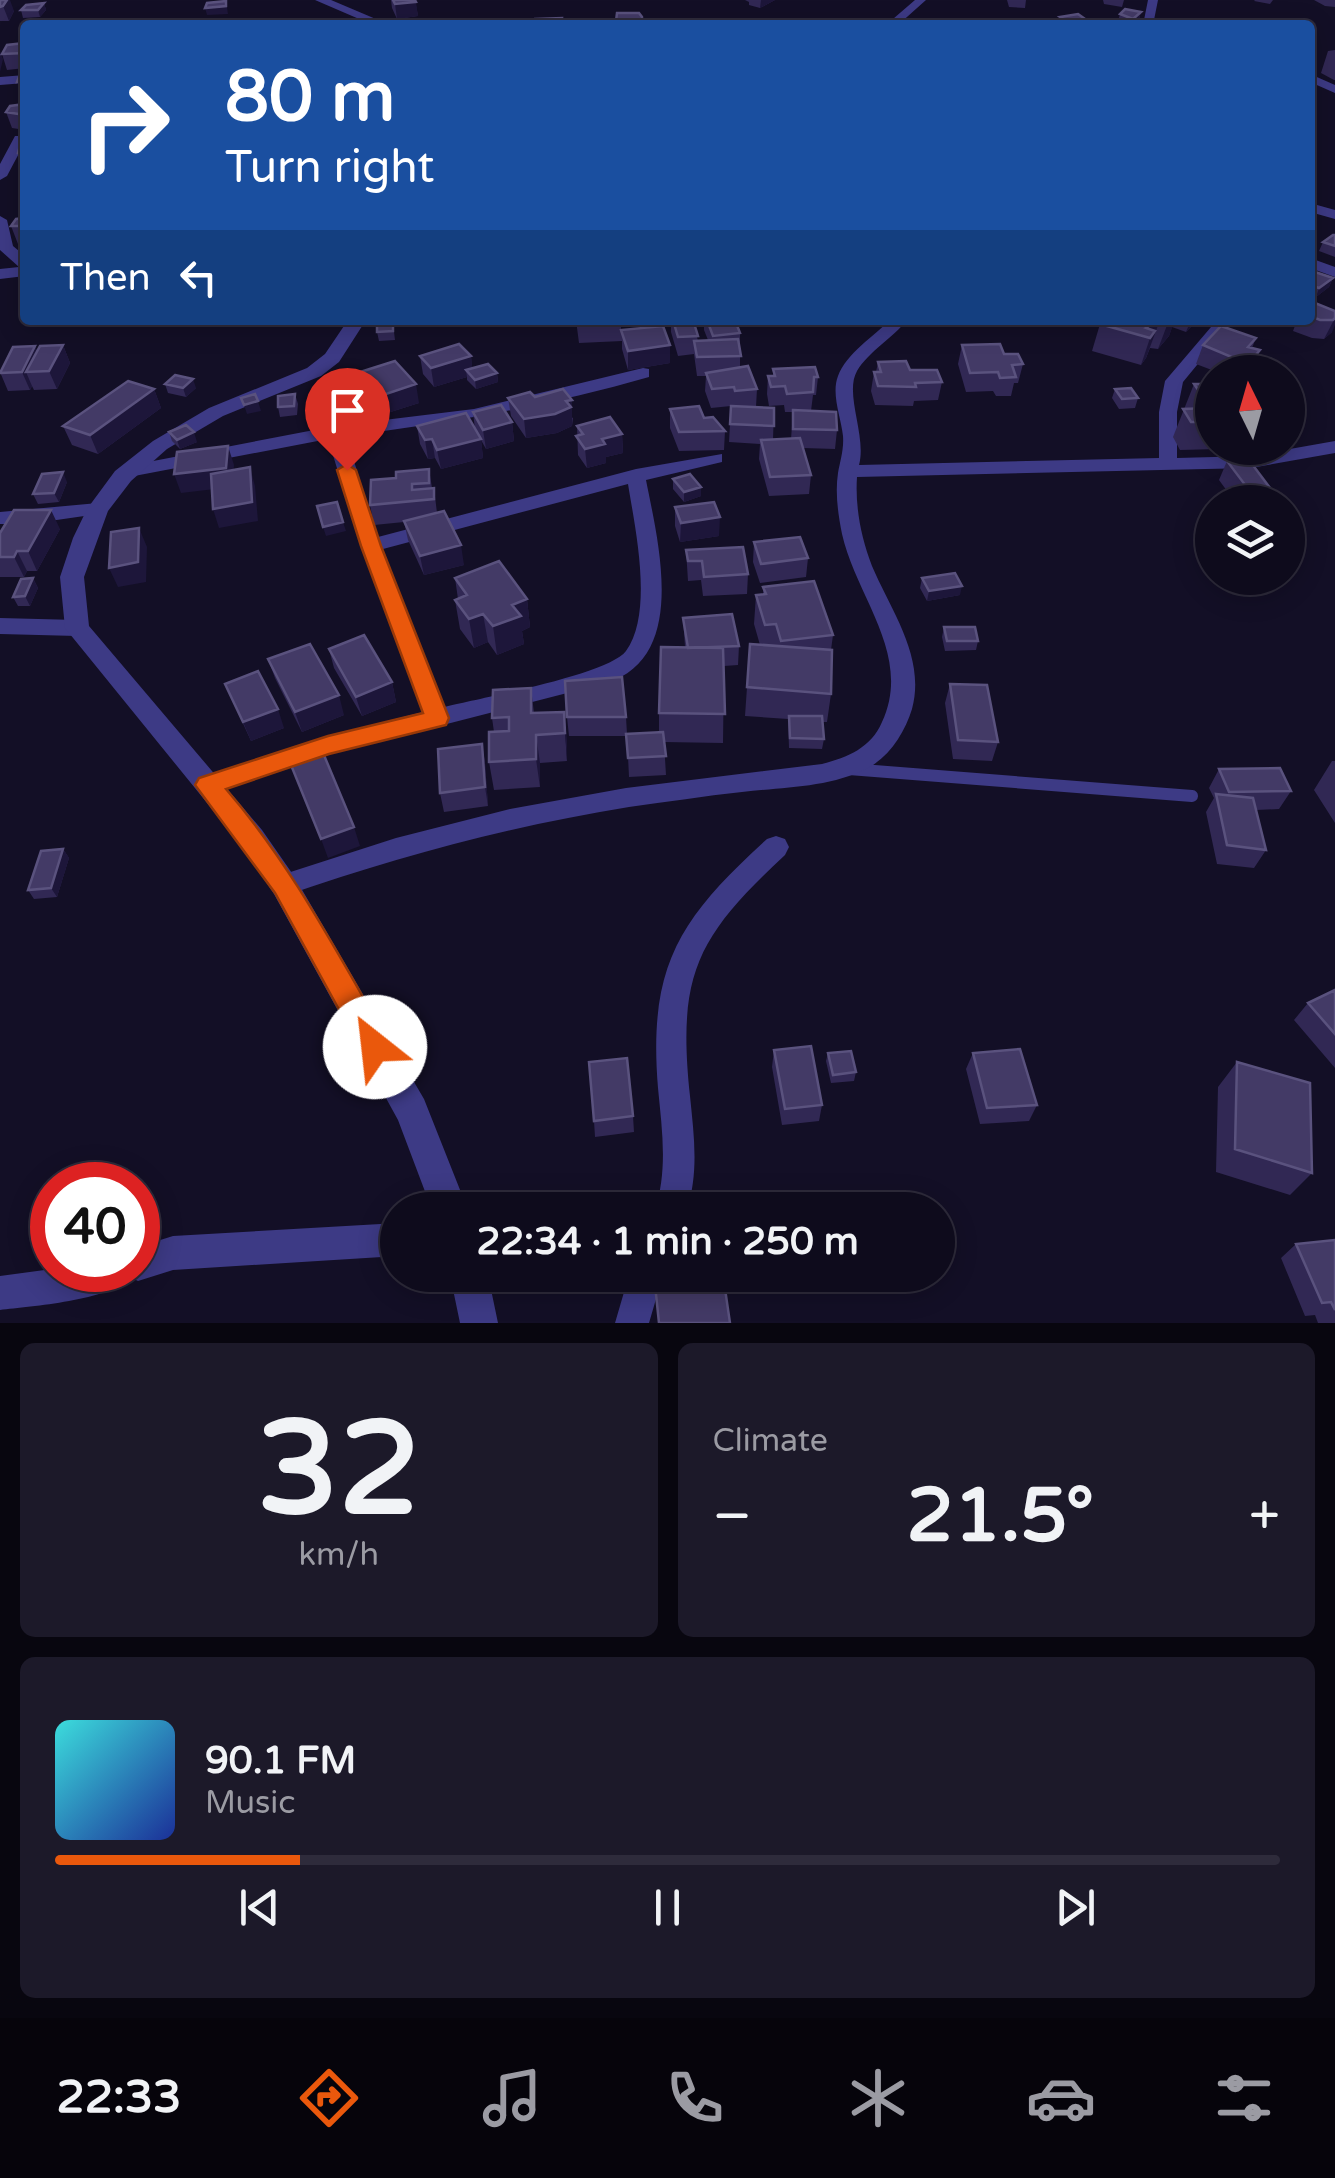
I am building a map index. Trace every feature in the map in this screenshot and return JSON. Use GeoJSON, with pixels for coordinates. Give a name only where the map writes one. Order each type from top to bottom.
{"type":"FeatureCollection","features":[{"type":"Feature","properties":{"kind":"street"},"geometry":{"type":"LineString","coordinates":[[321,0],[371,20]]}},
{"type":"Feature","properties":{"kind":"street"},"geometry":{"type":"LineString","coordinates":[[896,20],[922,0]]}},
{"type":"Feature","properties":{"kind":"street"},"geometry":{"type":"LineString","coordinates":[[0,176],[20,142]]}},
{"type":"Feature","properties":{"kind":"street"},"geometry":{"type":"LineString","coordinates":[[0,220],[3,246]]}},
{"type":"Feature","properties":{"kind":"street"},"geometry":{"type":"LineString","coordinates":[[355,325],[332,358],[314,372],[216,412],[160,444],[129,471],[98,508],[72,577],[77,628],[252,838],[284,885],[412,1112],[443,1192]]}},
{"type":"Feature","properties":{"kind":"street"},"geometry":{"type":"LineString","coordinates":[[284,885],[350,860],[526,816],[840,768],[880,750],[906,694],[905,660],[868,584],[853,538],[848,471],[853,451],[846,377],[852,366],[896,325]]}},
{"type":"Feature","properties":{"kind":"street"},"geometry":{"type":"LineString","coordinates":[[1168,465],[1168,412],[1174,381],[1222,325]]}},
{"type":"Feature","properties":{"kind":"street"},"geometry":{"type":"LineString","coordinates":[[129,471],[334,432],[474,414],[644,373]]}},
{"type":"Feature","properties":{"kind":"street"},"geometry":{"type":"LineString","coordinates":[[334,432],[371,546],[438,718]]}},
{"type":"Feature","properties":{"kind":"street"},"geometry":{"type":"LineString","coordinates":[[848,471],[1252,462],[1335,446]]}},
{"type":"Feature","properties":{"kind":"street"},"geometry":{"type":"LineString","coordinates":[[371,546],[636,475],[715,458]]}},
{"type":"Feature","properties":{"kind":"street"},"geometry":{"type":"LineString","coordinates":[[208,785],[328,745],[606,674],[632,660],[644,635],[652,568],[636,475]]}},
{"type":"Feature","properties":{"kind":"street"},"geometry":{"type":"LineString","coordinates":[[0,518],[98,508]]}},
{"type":"Feature","properties":{"kind":"street"},"geometry":{"type":"LineString","coordinates":[[0,626],[77,628]]}},
{"type":"Feature","properties":{"kind":"street"},"geometry":{"type":"LineString","coordinates":[[674,1192],[682,1151],[668,1036],[669,1004],[688,945],[702,921],[724,892],[776,847]]}},
{"type":"Feature","properties":{"kind":"street"},"geometry":{"type":"LineString","coordinates":[[160,1257],[174,1253],[380,1240]]}},
{"type":"Feature","properties":{"kind":"street"},"geometry":{"type":"LineString","coordinates":[[0,1293],[30,1289]]}},
{"type":"Feature","properties":{"kind":"street"},"geometry":{"type":"LineString","coordinates":[[472,1292],[479,1323]]}},
{"type":"Feature","properties":{"kind":"street"},"geometry":{"type":"LineString","coordinates":[[632,1323],[641,1292]]}},
{"type":"Feature","properties":{"kind":"lane"},"geometry":{"type":"LineString","coordinates":[[840,768],[1192,796]]}},
{"type":"Feature","properties":{"kind":"building"},"geometry":{"type":"Polygon","coordinates":[[[393,0],[415,0],[416,2],[395,4],[393,0]]]}},
{"type":"Feature","properties":{"kind":"building"},"geometry":{"type":"Polygon","coordinates":[[[226,1],[226,6],[205,8],[207,3],[226,1]]]}},
{"type":"Feature","properties":{"kind":"building"},"geometry":{"type":"Polygon","coordinates":[[[44,3],[38,10],[21,10],[26,5],[44,3]]]}},
{"type":"Feature","properties":{"kind":"building"},"geometry":{"type":"Polygon","coordinates":[[[1125,9],[1141,12],[1133,19],[1120,14],[1125,9]]]}},
{"type":"Feature","properties":{"kind":"building"},"geometry":{"type":"Polygon","coordinates":[[[617,13],[639,13],[642,17],[642,20],[616,20],[617,13]]]}},
{"type":"Feature","properties":{"kind":"building"},"geometry":{"type":"Polygon","coordinates":[[[1078,14],[1087,20],[1064,20],[1060,17],[1078,14]]]}},
{"type":"Feature","properties":{"kind":"building"},"geometry":{"type":"Polygon","coordinates":[[[20,44],[20,53],[2,54],[7,45],[20,44]]]}},
{"type":"Feature","properties":{"kind":"building"},"geometry":{"type":"Polygon","coordinates":[[[20,105],[20,114],[6,112],[10,106],[20,105]]]}},
{"type":"Feature","properties":{"kind":"building"},"geometry":{"type":"Polygon","coordinates":[[[1333,235],[1335,246],[1323,242],[1333,235]]]}},
{"type":"Feature","properties":{"kind":"building"},"geometry":{"type":"Polygon","coordinates":[[[1315,272],[1333,278],[1315,287],[1315,272]]]}},
{"type":"Feature","properties":{"kind":"building"},"geometry":{"type":"Polygon","coordinates":[[[1315,303],[1335,311],[1333,320],[1315,318],[1315,303]]]}},
{"type":"Feature","properties":{"kind":"building"},"geometry":{"type":"Polygon","coordinates":[[[377,325],[393,325],[393,331],[377,332],[377,325]]]}},
{"type":"Feature","properties":{"kind":"building"},"geometry":{"type":"Polygon","coordinates":[[[674,325],[695,325],[698,336],[678,337],[674,325]]]}},
{"type":"Feature","properties":{"kind":"building"},"geometry":{"type":"Polygon","coordinates":[[[709,325],[737,325],[740,333],[713,336],[709,325]]]}},
{"type":"Feature","properties":{"kind":"building"},"geometry":{"type":"Polygon","coordinates":[[[1104,325],[1151,325],[1146,328],[1155,331],[1150,338],[1104,325]]]}},
{"type":"Feature","properties":{"kind":"building"},"geometry":{"type":"Polygon","coordinates":[[[663,326],[670,345],[628,351],[621,330],[663,326]]]}},
{"type":"Feature","properties":{"kind":"building"},"geometry":{"type":"Polygon","coordinates":[[[1221,326],[1256,338],[1248,347],[1260,350],[1256,355],[1227,355],[1203,345],[1221,326]]]}},
{"type":"Feature","properties":{"kind":"building"},"geometry":{"type":"Polygon","coordinates":[[[738,339],[741,356],[697,357],[694,341],[738,339]]]}},
{"type":"Feature","properties":{"kind":"building"},"geometry":{"type":"Polygon","coordinates":[[[459,344],[471,356],[431,368],[420,356],[459,344]]]}},
{"type":"Feature","properties":{"kind":"building"},"geometry":{"type":"Polygon","coordinates":[[[1000,344],[1004,354],[1018,354],[1023,364],[1012,365],[1016,377],[1000,378],[998,372],[970,373],[962,345],[1000,344]]]}},
{"type":"Feature","properties":{"kind":"building"},"geometry":{"type":"Polygon","coordinates":[[[63,345],[49,371],[26,372],[40,346],[63,345]]]}},
{"type":"Feature","properties":{"kind":"building"},"geometry":{"type":"Polygon","coordinates":[[[35,346],[22,372],[0,373],[13,347],[35,346]]]}},
{"type":"Feature","properties":{"kind":"building"},"geometry":{"type":"Polygon","coordinates":[[[395,361],[416,384],[374,398],[354,374],[395,361]]]}},
{"type":"Feature","properties":{"kind":"building"},"geometry":{"type":"Polygon","coordinates":[[[906,361],[910,370],[937,370],[942,382],[915,383],[916,387],[878,386],[874,372],[881,372],[878,362],[906,361]]]}},
{"type":"Feature","properties":{"kind":"building"},"geometry":{"type":"Polygon","coordinates":[[[488,364],[497,373],[475,380],[466,370],[488,364]]]}},
{"type":"Feature","properties":{"kind":"building"},"geometry":{"type":"Polygon","coordinates":[[[748,366],[757,389],[712,389],[706,373],[748,366]]]}},
{"type":"Feature","properties":{"kind":"building"},"geometry":{"type":"Polygon","coordinates":[[[815,367],[818,377],[814,377],[813,392],[787,394],[785,386],[771,387],[768,376],[775,376],[773,369],[815,367]]]}},
{"type":"Feature","properties":{"kind":"building"},"geometry":{"type":"Polygon","coordinates":[[[175,375],[193,379],[183,388],[165,384],[175,375]]]}},
{"type":"Feature","properties":{"kind":"building"},"geometry":{"type":"Polygon","coordinates":[[[128,381],[154,389],[90,435],[63,426],[128,381]]]}},
{"type":"Feature","properties":{"kind":"building"},"geometry":{"type":"Polygon","coordinates":[[[1131,388],[1138,398],[1122,399],[1115,389],[1131,388]]]}},
{"type":"Feature","properties":{"kind":"building"},"geometry":{"type":"Polygon","coordinates":[[[563,389],[572,400],[566,401],[571,407],[555,414],[524,419],[508,398],[530,392],[535,397],[563,389]]]}},
{"type":"Feature","properties":{"kind":"building"},"geometry":{"type":"Polygon","coordinates":[[[255,394],[258,401],[244,405],[241,398],[255,394]]]}},
{"type":"Feature","properties":{"kind":"building"},"geometry":{"type":"Polygon","coordinates":[[[295,394],[294,406],[278,407],[278,396],[295,394]]]}},
{"type":"Feature","properties":{"kind":"building"},"geometry":{"type":"Polygon","coordinates":[[[501,405],[512,422],[483,430],[473,412],[501,405]]]}},
{"type":"Feature","properties":{"kind":"building"},"geometry":{"type":"Polygon","coordinates":[[[699,406],[704,418],[713,417],[725,431],[679,432],[670,409],[699,406]]]}},
{"type":"Feature","properties":{"kind":"building"},"geometry":{"type":"Polygon","coordinates":[[[731,406],[774,408],[774,426],[730,424],[731,406]]]}},
{"type":"Feature","properties":{"kind":"building"},"geometry":{"type":"Polygon","coordinates":[[[1183,409],[1195,409],[1195,422],[1191,422],[1183,409]]]}},
{"type":"Feature","properties":{"kind":"building"},"geometry":{"type":"Polygon","coordinates":[[[793,410],[836,412],[837,430],[793,429],[793,410]]]}},
{"type":"Feature","properties":{"kind":"building"},"geometry":{"type":"Polygon","coordinates":[[[466,413],[481,439],[437,450],[432,439],[425,440],[417,426],[466,413]]]}},
{"type":"Feature","properties":{"kind":"building"},"geometry":{"type":"Polygon","coordinates":[[[610,417],[622,434],[585,449],[576,436],[583,434],[577,426],[610,417]]]}},
{"type":"Feature","properties":{"kind":"building"},"geometry":{"type":"Polygon","coordinates":[[[186,425],[194,432],[177,440],[169,432],[186,425]]]}},
{"type":"Feature","properties":{"kind":"building"},"geometry":{"type":"Polygon","coordinates":[[[800,438],[811,475],[770,477],[761,440],[800,438]]]}},
{"type":"Feature","properties":{"kind":"building"},"geometry":{"type":"Polygon","coordinates":[[[228,446],[226,468],[174,474],[177,452],[228,446]]]}},
{"type":"Feature","properties":{"kind":"building"},"geometry":{"type":"Polygon","coordinates":[[[1230,465],[1253,465],[1268,485],[1245,485],[1230,465]]]}},
{"type":"Feature","properties":{"kind":"building"},"geometry":{"type":"Polygon","coordinates":[[[250,467],[252,502],[213,509],[211,474],[250,467]]]}},
{"type":"Feature","properties":{"kind":"building"},"geometry":{"type":"Polygon","coordinates":[[[429,469],[429,483],[412,484],[412,490],[434,488],[434,499],[370,505],[371,480],[396,478],[396,472],[429,469]]]}},
{"type":"Feature","properties":{"kind":"building"},"geometry":{"type":"Polygon","coordinates":[[[63,472],[54,493],[33,494],[42,474],[63,472]]]}},
{"type":"Feature","properties":{"kind":"building"},"geometry":{"type":"Polygon","coordinates":[[[690,474],[701,487],[684,492],[673,479],[690,474]]]}},
{"type":"Feature","properties":{"kind":"building"},"geometry":{"type":"Polygon","coordinates":[[[337,502],[343,522],[323,527],[317,506],[337,502]]]}},
{"type":"Feature","properties":{"kind":"building"},"geometry":{"type":"Polygon","coordinates":[[[714,502],[720,517],[681,523],[675,507],[714,502]]]}},
{"type":"Feature","properties":{"kind":"building"},"geometry":{"type":"Polygon","coordinates":[[[14,510],[51,510],[28,551],[0,557],[0,533],[14,510]]]}},
{"type":"Feature","properties":{"kind":"building"},"geometry":{"type":"Polygon","coordinates":[[[444,511],[461,545],[420,556],[404,521],[444,511]]]}},
{"type":"Feature","properties":{"kind":"building"},"geometry":{"type":"Polygon","coordinates":[[[139,528],[138,562],[109,568],[111,532],[139,528]]]}},
{"type":"Feature","properties":{"kind":"building"},"geometry":{"type":"Polygon","coordinates":[[[800,537],[808,558],[761,564],[754,542],[800,537]]]}},
{"type":"Feature","properties":{"kind":"building"},"geometry":{"type":"Polygon","coordinates":[[[743,547],[748,574],[704,577],[702,561],[688,561],[686,550],[743,547]]]}},
{"type":"Feature","properties":{"kind":"building"},"geometry":{"type":"Polygon","coordinates":[[[499,561],[527,599],[512,605],[521,616],[493,626],[483,614],[469,619],[455,600],[467,595],[455,578],[499,561]]]}},
{"type":"Feature","properties":{"kind":"building"},"geometry":{"type":"Polygon","coordinates":[[[955,573],[962,586],[929,591],[922,578],[955,573]]]}},
{"type":"Feature","properties":{"kind":"building"},"geometry":{"type":"Polygon","coordinates":[[[33,578],[25,596],[13,597],[21,579],[33,578]]]}},
{"type":"Feature","properties":{"kind":"building"},"geometry":{"type":"Polygon","coordinates":[[[814,581],[833,635],[781,641],[776,624],[765,625],[756,595],[766,594],[763,587],[814,581]]]}},
{"type":"Feature","properties":{"kind":"building"},"geometry":{"type":"Polygon","coordinates":[[[732,614],[739,646],[688,648],[683,618],[732,614]]]}},
{"type":"Feature","properties":{"kind":"building"},"geometry":{"type":"Polygon","coordinates":[[[944,627],[975,627],[978,641],[947,641],[944,627]]]}},
{"type":"Feature","properties":{"kind":"building"},"geometry":{"type":"Polygon","coordinates":[[[364,635],[392,682],[356,697],[329,649],[364,635]]]}},
{"type":"Feature","properties":{"kind":"building"},"geometry":{"type":"Polygon","coordinates":[[[310,644],[339,695],[295,712],[268,659],[310,644]]]}},
{"type":"Feature","properties":{"kind":"building"},"geometry":{"type":"Polygon","coordinates":[[[750,644],[832,650],[831,694],[747,687],[750,644]]]}},
{"type":"Feature","properties":{"kind":"building"},"geometry":{"type":"Polygon","coordinates":[[[661,647],[723,648],[725,714],[659,713],[661,647]]]}},
{"type":"Feature","properties":{"kind":"building"},"geometry":{"type":"Polygon","coordinates":[[[258,671],[278,709],[243,722],[225,684],[258,671]]]}},
{"type":"Feature","properties":{"kind":"building"},"geometry":{"type":"Polygon","coordinates":[[[622,677],[626,717],[567,717],[565,681],[622,677]]]}},
{"type":"Feature","properties":{"kind":"building"},"geometry":{"type":"Polygon","coordinates":[[[950,684],[987,685],[998,742],[958,740],[950,684]]]}},
{"type":"Feature","properties":{"kind":"building"},"geometry":{"type":"Polygon","coordinates":[[[531,688],[531,713],[564,712],[565,733],[536,735],[536,759],[489,762],[489,732],[509,731],[509,717],[492,718],[493,690],[531,688]]]}},
{"type":"Feature","properties":{"kind":"building"},"geometry":{"type":"Polygon","coordinates":[[[789,716],[822,716],[824,739],[790,738],[789,716]]]}},
{"type":"Feature","properties":{"kind":"building"},"geometry":{"type":"Polygon","coordinates":[[[663,732],[666,756],[628,758],[626,734],[663,732]]]}},
{"type":"Feature","properties":{"kind":"building"},"geometry":{"type":"Polygon","coordinates":[[[482,744],[485,787],[440,793],[438,749],[482,744]]]}},
{"type":"Feature","properties":{"kind":"building"},"geometry":{"type":"Polygon","coordinates":[[[321,748],[354,827],[321,839],[289,760],[321,748]]]}},
{"type":"Feature","properties":{"kind":"building"},"geometry":{"type":"Polygon","coordinates":[[[1280,768],[1291,791],[1229,792],[1219,769],[1280,768]]]}},
{"type":"Feature","properties":{"kind":"building"},"geometry":{"type":"Polygon","coordinates":[[[1216,794],[1253,798],[1266,850],[1227,845],[1216,794]]]}},
{"type":"Feature","properties":{"kind":"building"},"geometry":{"type":"Polygon","coordinates":[[[63,849],[51,888],[28,890],[41,851],[63,849]]]}},
{"type":"Feature","properties":{"kind":"building"},"geometry":{"type":"Polygon","coordinates":[[[1335,990],[1335,1034],[1308,1003],[1335,990]]]}},
{"type":"Feature","properties":{"kind":"building"},"geometry":{"type":"Polygon","coordinates":[[[811,1046],[822,1105],[785,1109],[774,1050],[811,1046]]]}},
{"type":"Feature","properties":{"kind":"building"},"geometry":{"type":"Polygon","coordinates":[[[1020,1049],[1037,1105],[987,1108],[973,1053],[1020,1049]]]}},
{"type":"Feature","properties":{"kind":"building"},"geometry":{"type":"Polygon","coordinates":[[[851,1051],[856,1072],[833,1075],[828,1053],[851,1051]]]}},
{"type":"Feature","properties":{"kind":"building"},"geometry":{"type":"Polygon","coordinates":[[[627,1058],[633,1116],[594,1121],[589,1062],[627,1058]]]}},
{"type":"Feature","properties":{"kind":"building"},"geometry":{"type":"Polygon","coordinates":[[[1237,1062],[1310,1083],[1312,1173],[1235,1149],[1237,1062]]]}},
{"type":"Feature","properties":{"kind":"building"},"geometry":{"type":"Polygon","coordinates":[[[1335,1240],[1335,1310],[1331,1302],[1322,1303],[1296,1244],[1335,1240]]]}},
{"type":"Feature","properties":{"kind":"building"},"geometry":{"type":"Polygon","coordinates":[[[656,1292],[725,1292],[730,1323],[659,1323],[656,1292]]]}},
{"type":"Feature","properties":{"kind":"route"},"geometry":{"type":"LineString","coordinates":[[347,470],[371,546],[438,718],[328,745],[208,785],[284,885],[375,1047]]}}]}
